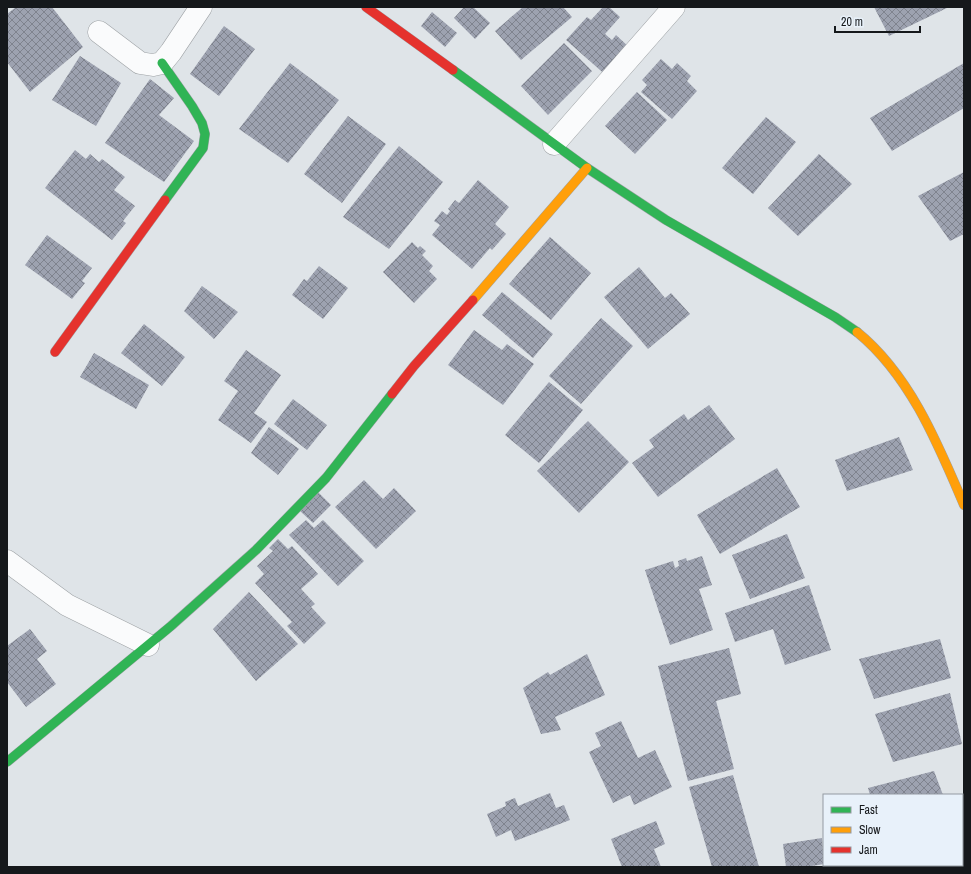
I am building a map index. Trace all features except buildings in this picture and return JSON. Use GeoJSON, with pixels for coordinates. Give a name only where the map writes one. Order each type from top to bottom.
{"type":"FeatureCollection","features":[{"type":"Feature","properties":{"kind":"main road"},"geometry":{"type":"LineString","coordinates":[[366,7],[587,168],[666,220],[824,310],[858,334],[888,365],[910,395],[946,463],[964,505]]}},
{"type":"Feature","properties":{"kind":"main road"},"geometry":{"type":"LineString","coordinates":[[55,352],[203,148],[205,134],[198,117],[181,89],[162,64]]}},
{"type":"Feature","properties":{"kind":"main road"},"geometry":{"type":"LineString","coordinates":[[7,762],[148,646],[256,550],[326,478],[414,366],[587,168]]}},
{"type":"Feature","properties":{"kind":"street"},"geometry":{"type":"LineString","coordinates":[[99,32],[140,63],[152,65],[162,64],[201,7]]}},
{"type":"Feature","properties":{"kind":"street"},"geometry":{"type":"LineString","coordinates":[[554,144],[674,7]]}},
{"type":"Feature","properties":{"kind":"street"},"geometry":{"type":"LineString","coordinates":[[7,561],[67,605],[148,646]]}},
{"type":"Feature","properties":{"kind":"traffic: fast"},"geometry":{"type":"LineString","coordinates":[[162,63],[192,106],[202,123],[205,134],[203,148],[165,200]]}},
{"type":"Feature","properties":{"kind":"traffic: fast"},"geometry":{"type":"LineString","coordinates":[[453,70],[587,168],[666,220],[835,317],[857,332]]}},
{"type":"Feature","properties":{"kind":"traffic: fast"},"geometry":{"type":"LineString","coordinates":[[7,762],[171,626],[256,550],[326,478],[392,394]]}},
{"type":"Feature","properties":{"kind":"traffic: slow"},"geometry":{"type":"LineString","coordinates":[[473,300],[587,168]]}},
{"type":"Feature","properties":{"kind":"traffic: slow"},"geometry":{"type":"LineString","coordinates":[[857,332],[876,349],[892,369],[921,412],[944,458],[964,505]]}},
{"type":"Feature","properties":{"kind":"traffic: jam"},"geometry":{"type":"LineString","coordinates":[[366,7],[453,70]]}},
{"type":"Feature","properties":{"kind":"traffic: jam"},"geometry":{"type":"LineString","coordinates":[[55,352],[165,200]]}},
{"type":"Feature","properties":{"kind":"traffic: jam"},"geometry":{"type":"LineString","coordinates":[[392,394],[414,366],[473,300]]}}]}
